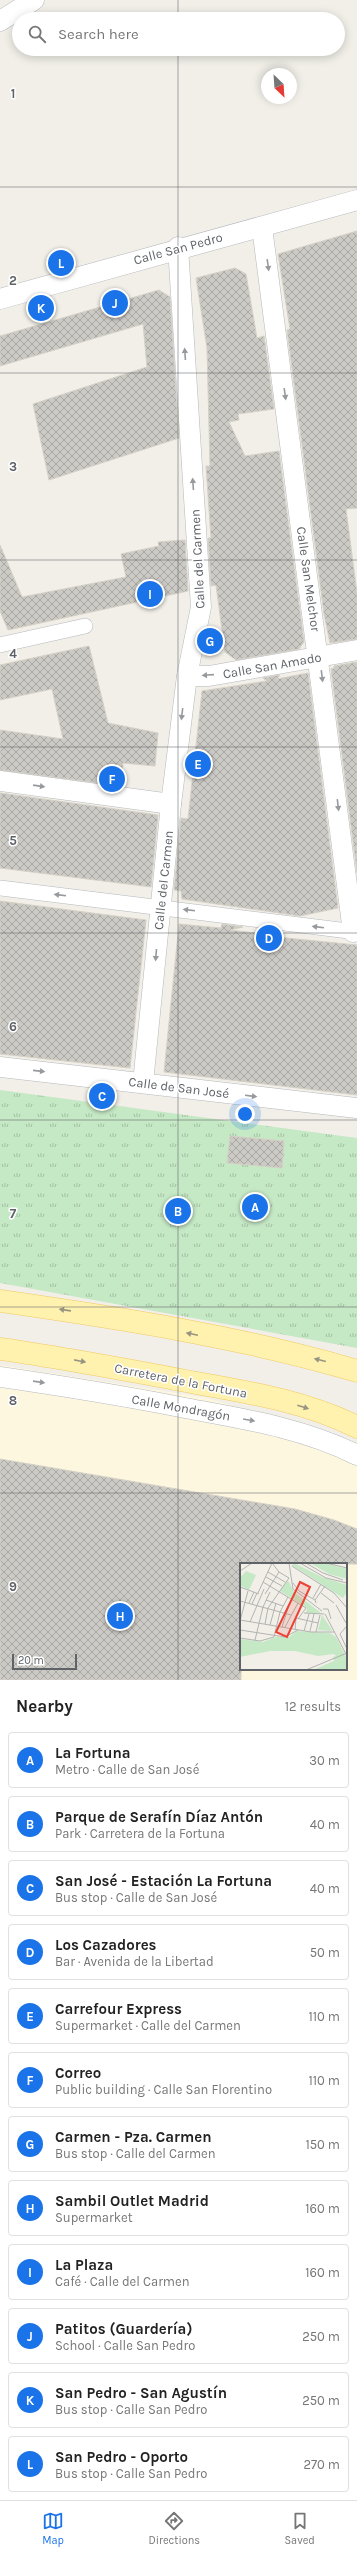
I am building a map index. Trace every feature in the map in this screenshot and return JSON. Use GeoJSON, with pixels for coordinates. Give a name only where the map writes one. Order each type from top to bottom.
{"type":"FeatureCollection","features":[{"type":"Feature","properties":{"kind":"main road"},"geometry":{"type":"LineString","coordinates":[[0,1301],[115,1318],[319,1360],[357,1371]]}},
{"type":"Feature","properties":{"kind":"main road","name":"Carretera de la Fortuna"},"geometry":{"type":"LineString","coordinates":[[0,1349],[72,1359],[272,1397],[341,1419],[357,1426]]}},
{"type":"Feature","properties":{"kind":"street"},"geometry":{"type":"LineString","coordinates":[[15,12],[34,0]]}},
{"type":"Feature","properties":{"kind":"street"},"geometry":{"type":"LineString","coordinates":[[0,21],[12,14]]}},
{"type":"Feature","properties":{"kind":"street","name":"Calle San Pedro"},"geometry":{"type":"LineString","coordinates":[[0,298],[178,247],[262,227],[357,200]]}},
{"type":"Feature","properties":{"kind":"street","name":"Calle San Melchor"},"geometry":{"type":"LineString","coordinates":[[262,227],[355,932]]}},
{"type":"Feature","properties":{"kind":"street","name":"Calle del Carmen"},"geometry":{"type":"LineString","coordinates":[[143,1083],[171,804],[187,676],[201,607],[178,247]]}},
{"type":"Feature","properties":{"kind":"street"},"geometry":{"type":"LineString","coordinates":[[0,645],[85,626]]}},
{"type":"Feature","properties":{"kind":"street","name":"Calle San Amado"},"geometry":{"type":"LineString","coordinates":[[187,676],[209,676],[357,650]]}},
{"type":"Feature","properties":{"kind":"street"},"geometry":{"type":"LineString","coordinates":[[0,781],[171,804]]}},
{"type":"Feature","properties":{"kind":"street"},"geometry":{"type":"LineString","coordinates":[[0,888],[160,906],[355,932]]}},
{"type":"Feature","properties":{"kind":"street","name":"Calle de San José"},"geometry":{"type":"LineString","coordinates":[[0,1067],[357,1108]]}},
{"type":"Feature","properties":{"kind":"street","name":"Calle Mondragón"},"geometry":{"type":"LineString","coordinates":[[0,1377],[69,1387],[270,1424],[334,1443],[357,1455]]}},
{"type":"Feature","properties":{"kind":"shaded area"},"geometry":{"type":"Polygon","coordinates":[[[0,1365],[207,1398],[357,1444],[357,1680],[0,1680],[0,1365]]]}},
{"type":"Feature","properties":{"kind":"green space"},"geometry":{"type":"Polygon","coordinates":[[[0,1090],[357,1138],[357,1348],[0,1283],[0,1090]]]}},
{"type":"Feature","properties":{"kind":"building"},"geometry":{"type":"Polygon","coordinates":[[[357,231],[357,508],[346,509],[357,593],[357,639],[330,643],[324,614],[287,330],[290,329],[278,254],[357,231]]]}},
{"type":"Feature","properties":{"kind":"building"},"geometry":{"type":"Polygon","coordinates":[[[235,268],[246,274],[257,338],[264,336],[274,409],[238,414],[239,420],[229,422],[245,456],[279,451],[304,642],[299,649],[236,660],[225,652],[216,585],[211,586],[208,538],[211,538],[206,466],[210,466],[207,348],[196,278],[235,268]]]}},
{"type":"Feature","properties":{"kind":"building"},"geometry":{"type":"Polygon","coordinates":[[[159,290],[170,297],[179,438],[49,480],[33,404],[147,367],[143,324],[0,366],[0,336],[159,290]]]}},
{"type":"Feature","properties":{"kind":"building"},"geometry":{"type":"Polygon","coordinates":[[[185,540],[188,591],[8,630],[0,611],[0,545],[22,597],[126,577],[121,554],[159,546],[158,542],[185,540]]]}},
{"type":"Feature","properties":{"kind":"building"},"geometry":{"type":"Polygon","coordinates":[[[89,646],[108,723],[158,733],[155,766],[123,763],[121,786],[0,770],[0,730],[63,739],[52,689],[0,700],[0,665],[89,646]]]}},
{"type":"Feature","properties":{"kind":"building"},"geometry":{"type":"Polygon","coordinates":[[[357,662],[357,873],[331,669],[334,668],[334,666],[357,662]]]}},
{"type":"Feature","properties":{"kind":"building"},"geometry":{"type":"Polygon","coordinates":[[[308,673],[338,908],[300,916],[182,899],[181,891],[174,890],[181,818],[188,819],[202,691],[267,681],[263,678],[280,675],[277,679],[308,673]]]}},
{"type":"Feature","properties":{"kind":"building"},"geometry":{"type":"Polygon","coordinates":[[[0,793],[158,815],[151,887],[0,868],[0,793]]]}},
{"type":"Feature","properties":{"kind":"building"},"geometry":{"type":"Polygon","coordinates":[[[0,901],[146,920],[130,1068],[0,1054],[0,901]]]}},
{"type":"Feature","properties":{"kind":"building"},"geometry":{"type":"Polygon","coordinates":[[[179,924],[221,928],[222,924],[243,927],[230,930],[256,933],[256,935],[357,945],[357,1095],[164,1072],[179,924]]]}},
{"type":"Feature","properties":{"kind":"building"},"geometry":{"type":"Polygon","coordinates":[[[230,1136],[284,1141],[282,1168],[227,1163],[230,1136]]]}},
{"type":"Feature","properties":{"kind":"building"},"geometry":{"type":"Polygon","coordinates":[[[0,1459],[295,1509],[334,1520],[357,1529],[357,1564],[240,1563],[241,1680],[0,1680],[0,1459]]]}},
{"type":"Feature","properties":{"kind":"place","name":"San Pedro - Oporto"},"geometry":{"type":"Point","coordinates":[61,263]}},
{"type":"Feature","properties":{"kind":"place","name":"Patitos (Guardería)"},"geometry":{"type":"Point","coordinates":[115,303]}},
{"type":"Feature","properties":{"kind":"place","name":"San Pedro - San Agustín"},"geometry":{"type":"Point","coordinates":[41,308]}},
{"type":"Feature","properties":{"kind":"place","name":"La Plaza"},"geometry":{"type":"Point","coordinates":[150,594]}},
{"type":"Feature","properties":{"kind":"place","name":"Carmen - Pza. Carmen"},"geometry":{"type":"Point","coordinates":[210,641]}},
{"type":"Feature","properties":{"kind":"place","name":"Carrefour Express"},"geometry":{"type":"Point","coordinates":[198,764]}},
{"type":"Feature","properties":{"kind":"place","name":"Correo"},"geometry":{"type":"Point","coordinates":[112,779]}},
{"type":"Feature","properties":{"kind":"place","name":"Los Cazadores"},"geometry":{"type":"Point","coordinates":[269,938]}},
{"type":"Feature","properties":{"kind":"place","name":"San José - Estación La Fortuna"},"geometry":{"type":"Point","coordinates":[102,1096]}},
{"type":"Feature","properties":{"kind":"place","name":"La Fortuna"},"geometry":{"type":"Point","coordinates":[255,1207]}},
{"type":"Feature","properties":{"kind":"place","name":"Parque de Serafín Díaz Antón"},"geometry":{"type":"Point","coordinates":[178,1211]}},
{"type":"Feature","properties":{"kind":"place","name":"Sambil Outlet Madrid"},"geometry":{"type":"Point","coordinates":[120,1616]}}]}
